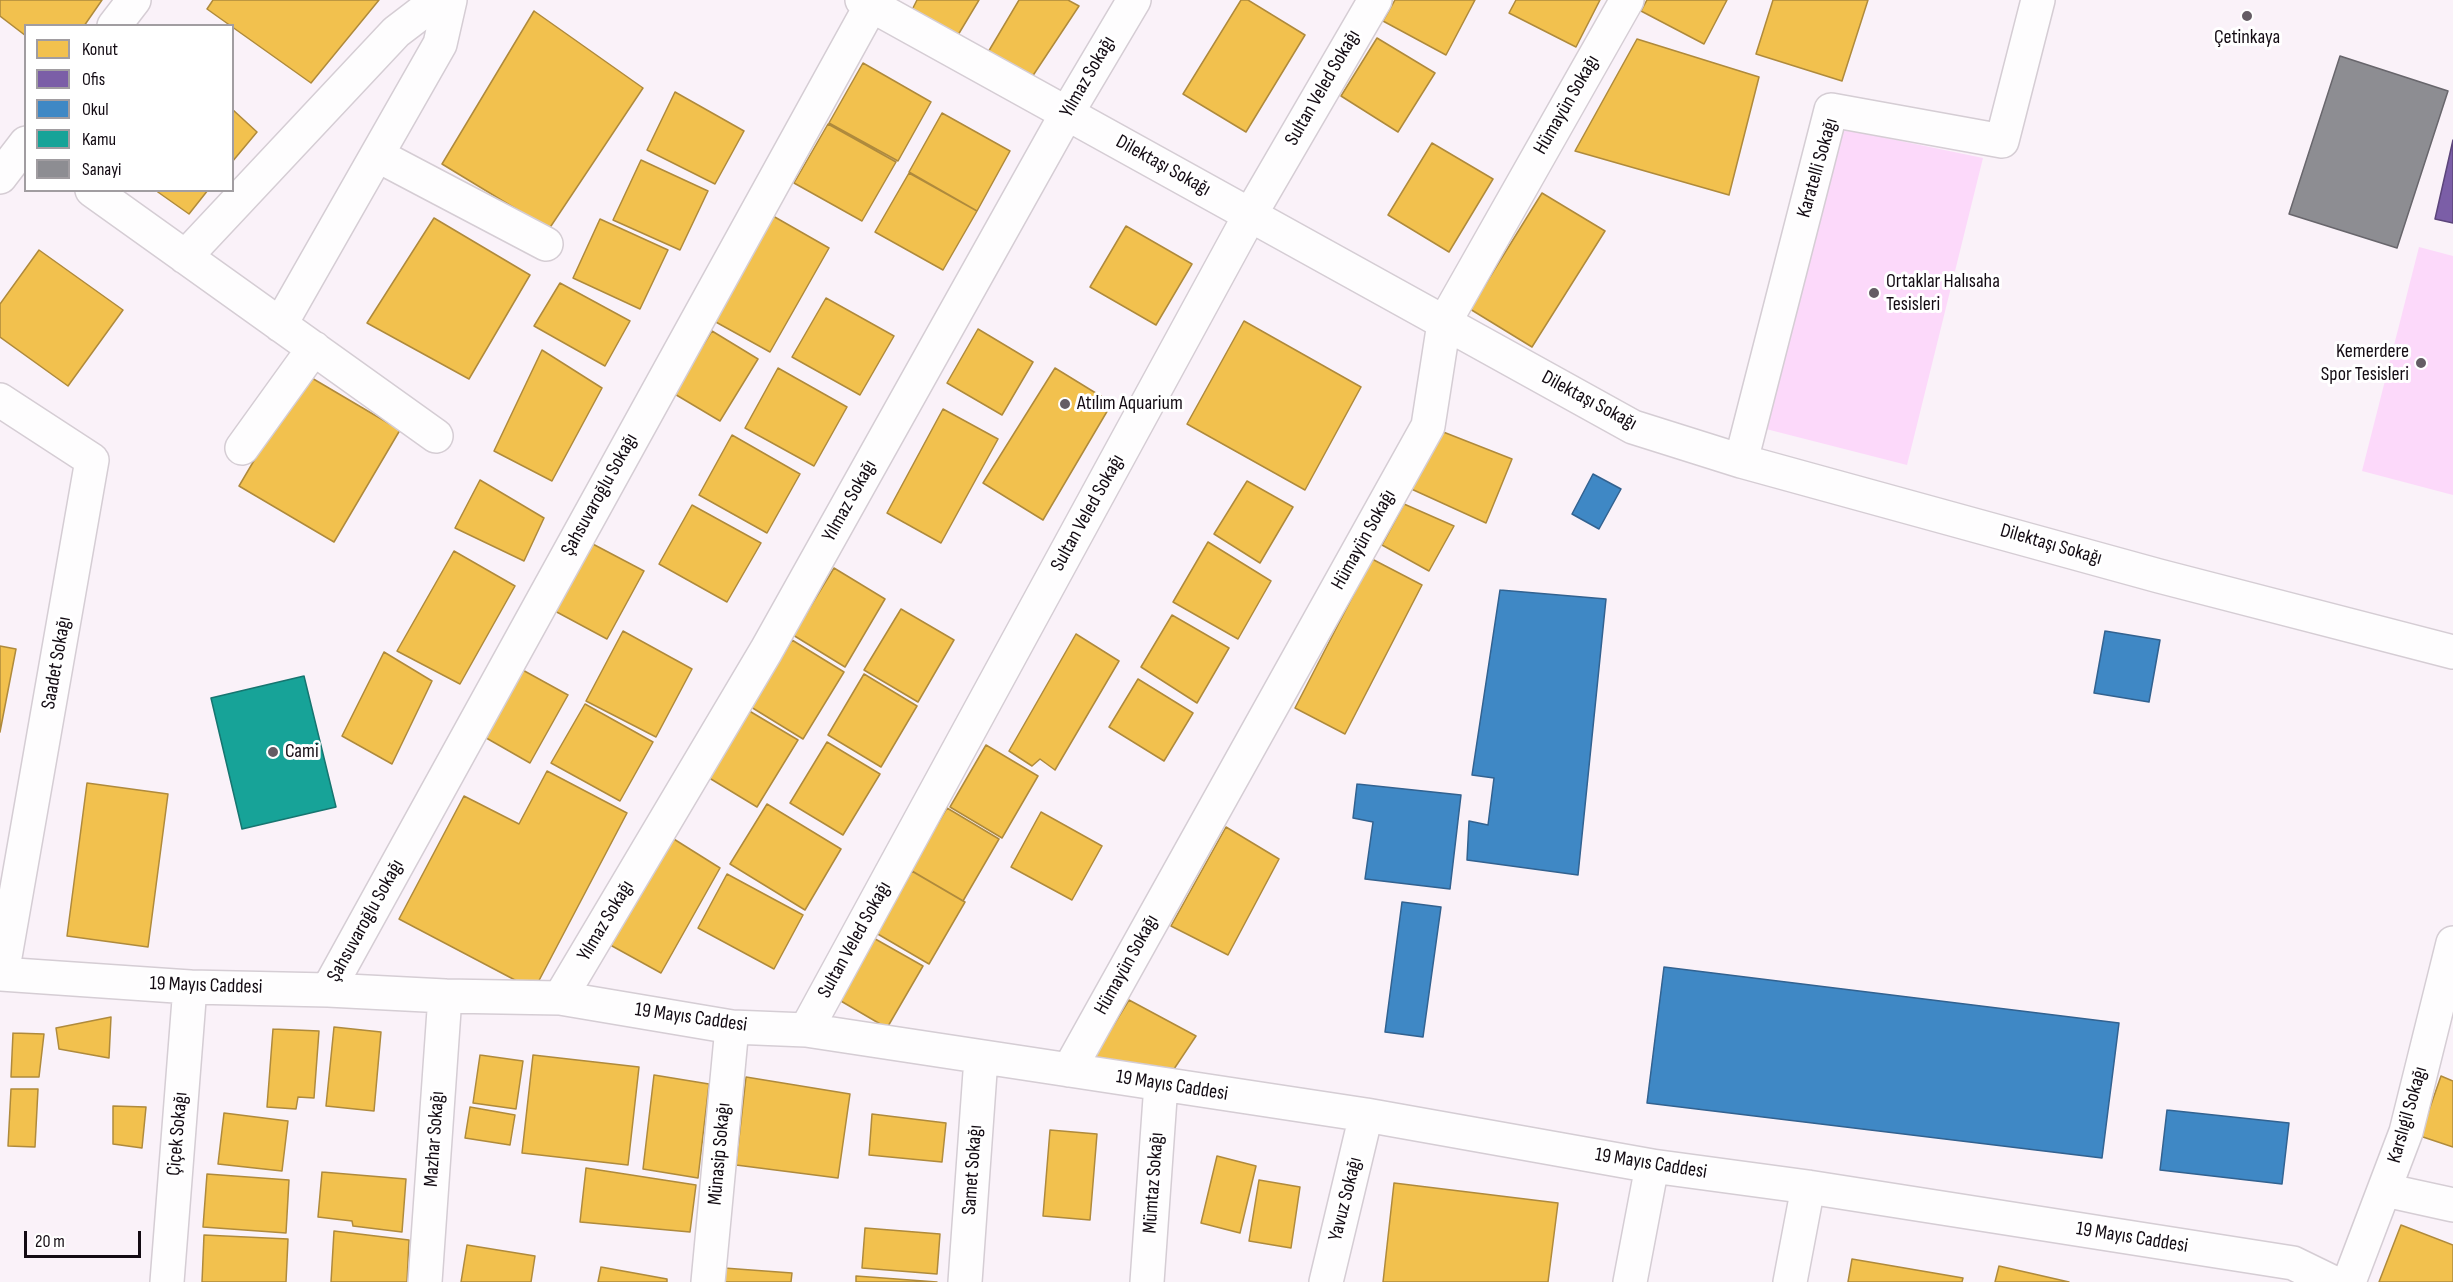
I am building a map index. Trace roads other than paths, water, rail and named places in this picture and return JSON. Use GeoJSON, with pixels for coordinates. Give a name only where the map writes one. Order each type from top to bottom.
{"type":"FeatureCollection","features":[{"type":"Feature","properties":{"kind":"street"},"geometry":{"type":"LineString","coordinates":[[116,24],[134,0]]}},
{"type":"Feature","properties":{"kind":"street"},"geometry":{"type":"LineString","coordinates":[[185,256],[396,32],[438,0]]}},
{"type":"Feature","properties":{"kind":"street"},"geometry":{"type":"LineString","coordinates":[[280,325],[440,44],[450,0]]}},
{"type":"Feature","properties":{"kind":"street","name":"Yılmaz Sokağı"},"geometry":{"type":"LineString","coordinates":[[560,998],[766,651],[1067,113],[1134,0]]}},
{"type":"Feature","properties":{"kind":"street","name":"Sultan Veled Sokağı"},"geometry":{"type":"LineString","coordinates":[[807,1030],[1250,215],[1375,0]]}},
{"type":"Feature","properties":{"kind":"street","name":"Hümayün Sokağı"},"geometry":{"type":"LineString","coordinates":[[1069,1070],[1428,426],[1444,322],[1627,0]]}},
{"type":"Feature","properties":{"kind":"street","name":"Karatelli Sokağı"},"geometry":{"type":"LineString","coordinates":[[1742,461],[1831,110],[2002,141],[2038,0]]}},
{"type":"Feature","properties":{"kind":"street","name":"Dilektaşı Sokağı"},"geometry":{"type":"LineString","coordinates":[[869,2],[1633,427],[1742,461],[2159,576],[2453,652]]}},
{"type":"Feature","properties":{"kind":"street","name":"Şahsuvaroğlu Sokağı"},"geometry":{"type":"LineString","coordinates":[[328,990],[869,2]]}},
{"type":"Feature","properties":{"kind":"street"},"geometry":{"type":"LineString","coordinates":[[0,177],[24,146]]}},
{"type":"Feature","properties":{"kind":"street"},"geometry":{"type":"LineString","coordinates":[[377,155],[546,244]]}},
{"type":"Feature","properties":{"kind":"street"},"geometry":{"type":"LineString","coordinates":[[95,192],[436,436]]}},
{"type":"Feature","properties":{"kind":"street"},"geometry":{"type":"LineString","coordinates":[[242,448],[314,348]]}},
{"type":"Feature","properties":{"kind":"street","name":"Saadet Sokağı"},"geometry":{"type":"LineString","coordinates":[[0,400],[92,460],[1,974]]}},
{"type":"Feature","properties":{"kind":"street","name":"Karslıgil Sokağı"},"geometry":{"type":"LineString","coordinates":[[2349,1282],[2406,1132],[2453,943]]}},
{"type":"Feature","properties":{"kind":"street","name":"19 Mayıs Caddesi"},"geometry":{"type":"LineString","coordinates":[[1,974],[190,987],[560,998],[732,1026],[807,1030],[1366,1115],[1652,1166],[1808,1187],[2293,1263],[2332,1282]]}},
{"type":"Feature","properties":{"kind":"street","name":"Çiçek Sokağı"},"geometry":{"type":"LineString","coordinates":[[166,1282],[190,987]]}},
{"type":"Feature","properties":{"kind":"street","name":"Mazhar Sokağı"},"geometry":{"type":"LineString","coordinates":[[425,1282],[445,996]]}},
{"type":"Feature","properties":{"kind":"street","name":"Münasip Sokağı"},"geometry":{"type":"LineString","coordinates":[[708,1282],[732,1026]]}},
{"type":"Feature","properties":{"kind":"street","name":"Samet Sokağı"},"geometry":{"type":"LineString","coordinates":[[965,1282],[981,1058]]}},
{"type":"Feature","properties":{"kind":"street","name":"Mümtaz Sokağı"},"geometry":{"type":"LineString","coordinates":[[1147,1282],[1161,1084]]}},
{"type":"Feature","properties":{"kind":"street","name":"Yavuz Sokağı"},"geometry":{"type":"LineString","coordinates":[[1326,1282],[1366,1115]]}},
{"type":"Feature","properties":{"kind":"street"},"geometry":{"type":"LineString","coordinates":[[1630,1282],[1652,1166]]}},
{"type":"Feature","properties":{"kind":"street"},"geometry":{"type":"LineString","coordinates":[[1790,1282],[1808,1187]]}},
{"type":"Feature","properties":{"kind":"street"},"geometry":{"type":"LineString","coordinates":[[2385,1190],[2453,1205]]}},
{"type":"Feature","properties":{"kind":"place","name":"Çetinkaya"},"geometry":{"type":"Point","coordinates":[2247,16]}},
{"type":"Feature","properties":{"kind":"place","name":"Ortaklar Halısaha Tesisleri"},"geometry":{"type":"Point","coordinates":[1874,293]}},
{"type":"Feature","properties":{"kind":"place","name":"Kemerdere Spor Tesisleri"},"geometry":{"type":"Point","coordinates":[2421,363]}},
{"type":"Feature","properties":{"kind":"place","name":"Atılım Aquarium"},"geometry":{"type":"Point","coordinates":[1065,404]}},
{"type":"Feature","properties":{"kind":"place","name":"Cami"},"geometry":{"type":"Point","coordinates":[273,752]}}]}
